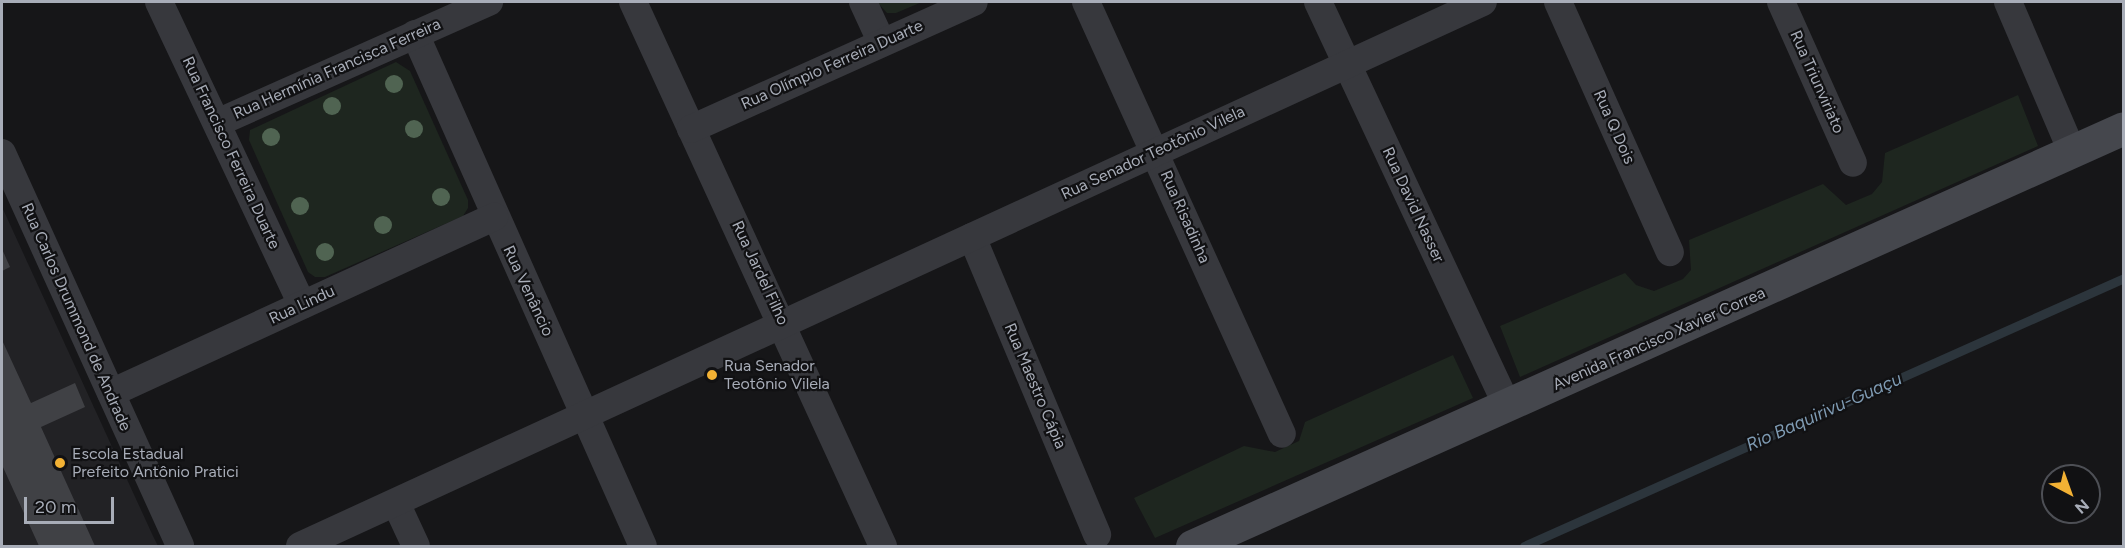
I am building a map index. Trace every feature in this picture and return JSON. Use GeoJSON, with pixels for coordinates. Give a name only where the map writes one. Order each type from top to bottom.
{"type":"FeatureCollection","features":[{"type":"Feature","properties":{"kind":"street","name":"Rua Francisco Ferreira Duarte"},"geometry":{"type":"LineString","coordinates":[[159,2],[302,305]]}},
{"type":"Feature","properties":{"kind":"street","name":"Rua Hermínia Francisca Ferreira"},"geometry":{"type":"LineString","coordinates":[[217,123],[489,2]]}},
{"type":"Feature","properties":{"kind":"street","name":"Rua Jardel Filho"},"geometry":{"type":"LineString","coordinates":[[633,2],[784,324],[883,546]]}},
{"type":"Feature","properties":{"kind":"street"},"geometry":{"type":"LineString","coordinates":[[863,2],[881,41]]}},
{"type":"Feature","properties":{"kind":"street","name":"Rua Olímpio Ferreira Duarte"},"geometry":{"type":"LineString","coordinates":[[691,129],[881,41],[974,2]]}},
{"type":"Feature","properties":{"kind":"street","name":"Rua Risadinha"},"geometry":{"type":"LineString","coordinates":[[1086,2],[1157,152],[1282,434]]}},
{"type":"Feature","properties":{"kind":"street","name":"Rua David Nasser"},"geometry":{"type":"LineString","coordinates":[[1318,2],[1508,407]]}},
{"type":"Feature","properties":{"kind":"street","name":"Rua Senador Teotônio Vilela"},"geometry":{"type":"LineString","coordinates":[[300,546],[1483,2]]}},
{"type":"Feature","properties":{"kind":"street","name":"Rua Q Dois"},"geometry":{"type":"LineString","coordinates":[[1558,2],[1670,252]]}},
{"type":"Feature","properties":{"kind":"street","name":"Rua Triunviriato"},"geometry":{"type":"LineString","coordinates":[[1781,2],[1853,163]]}},
{"type":"Feature","properties":{"kind":"street"},"geometry":{"type":"LineString","coordinates":[[2008,2],[2072,150]]}},
{"type":"Feature","properties":{"kind":"street","name":"Rua Venâncio"},"geometry":{"type":"LineString","coordinates":[[415,34],[494,217],[643,546]]}},
{"type":"Feature","properties":{"kind":"street","name":"Avenida Francisco Xavier Correa"},"geometry":{"type":"LineString","coordinates":[[1192,546],[1508,407],[2124,128]]}},
{"type":"Feature","properties":{"kind":"street","name":"Rua Carlos Drummond de Andrade"},"geometry":{"type":"LineString","coordinates":[[2,153],[180,546]]}},
{"type":"Feature","properties":{"kind":"street","name":"Rua Lindu"},"geometry":{"type":"LineString","coordinates":[[111,393],[494,217]]}},
{"type":"Feature","properties":{"kind":"street","name":"Rua Maestro Cápia"},"geometry":{"type":"LineString","coordinates":[[972,237],[1097,535]]}},
{"type":"Feature","properties":{"kind":"street"},"geometry":{"type":"LineString","coordinates":[[396,503],[416,546]]}},
{"type":"Feature","properties":{"kind":"shaded area"},"geometry":{"type":"Polygon","coordinates":[[[877,2],[922,2],[896,13],[887,13],[877,2]]]}},
{"type":"Feature","properties":{"kind":"shaded area"},"geometry":{"type":"Polygon","coordinates":[[[396,62],[410,71],[468,200],[468,208],[463,216],[325,277],[315,277],[308,272],[249,140],[250,130],[396,62]]]}},
{"type":"Feature","properties":{"kind":"shaded area"},"geometry":{"type":"Polygon","coordinates":[[[2018,95],[2038,146],[1520,377],[1500,326],[1625,273],[1636,285],[1654,291],[1683,279],[1691,270],[1689,240],[1823,184],[1846,205],[1872,194],[1882,182],[1885,153],[2018,95]]]}},
{"type":"Feature","properties":{"kind":"shaded area","name":"Escola Estadual Prefeito Antônio Pratici"},"geometry":{"type":"Polygon","coordinates":[[[2,207],[153,536],[158,546],[2,546],[2,207]]]}},
{"type":"Feature","properties":{"kind":"shaded area"},"geometry":{"type":"Polygon","coordinates":[[[1453,355],[1473,398],[1155,538],[1134,498],[1244,446],[1275,452],[1299,441],[1305,422],[1453,355]]]}},
{"type":"Feature","properties":{"kind":"building"},"geometry":{"type":"Polygon","coordinates":[[[2,249],[10,267],[2,271],[2,249]]]}},
{"type":"Feature","properties":{"kind":"building"},"geometry":{"type":"Polygon","coordinates":[[[2,340],[31,403],[75,383],[85,407],[41,427],[95,546],[39,546],[2,465],[2,340]]]}},
{"type":"Feature","properties":{"kind":"waterway","name":"Rio Baquirivu-Guaçu"},"geometry":{"type":"LineString","coordinates":[[1524,546],[2124,278]]}},
{"type":"Feature","properties":{"kind":"place","name":"Rua Senador Teotônio Vilela"},"geometry":{"type":"Point","coordinates":[712,375]}},
{"type":"Feature","properties":{"kind":"place","name":"Escola Estadual Prefeito Antônio Pratici"},"geometry":{"type":"Point","coordinates":[60,463]}}]}
